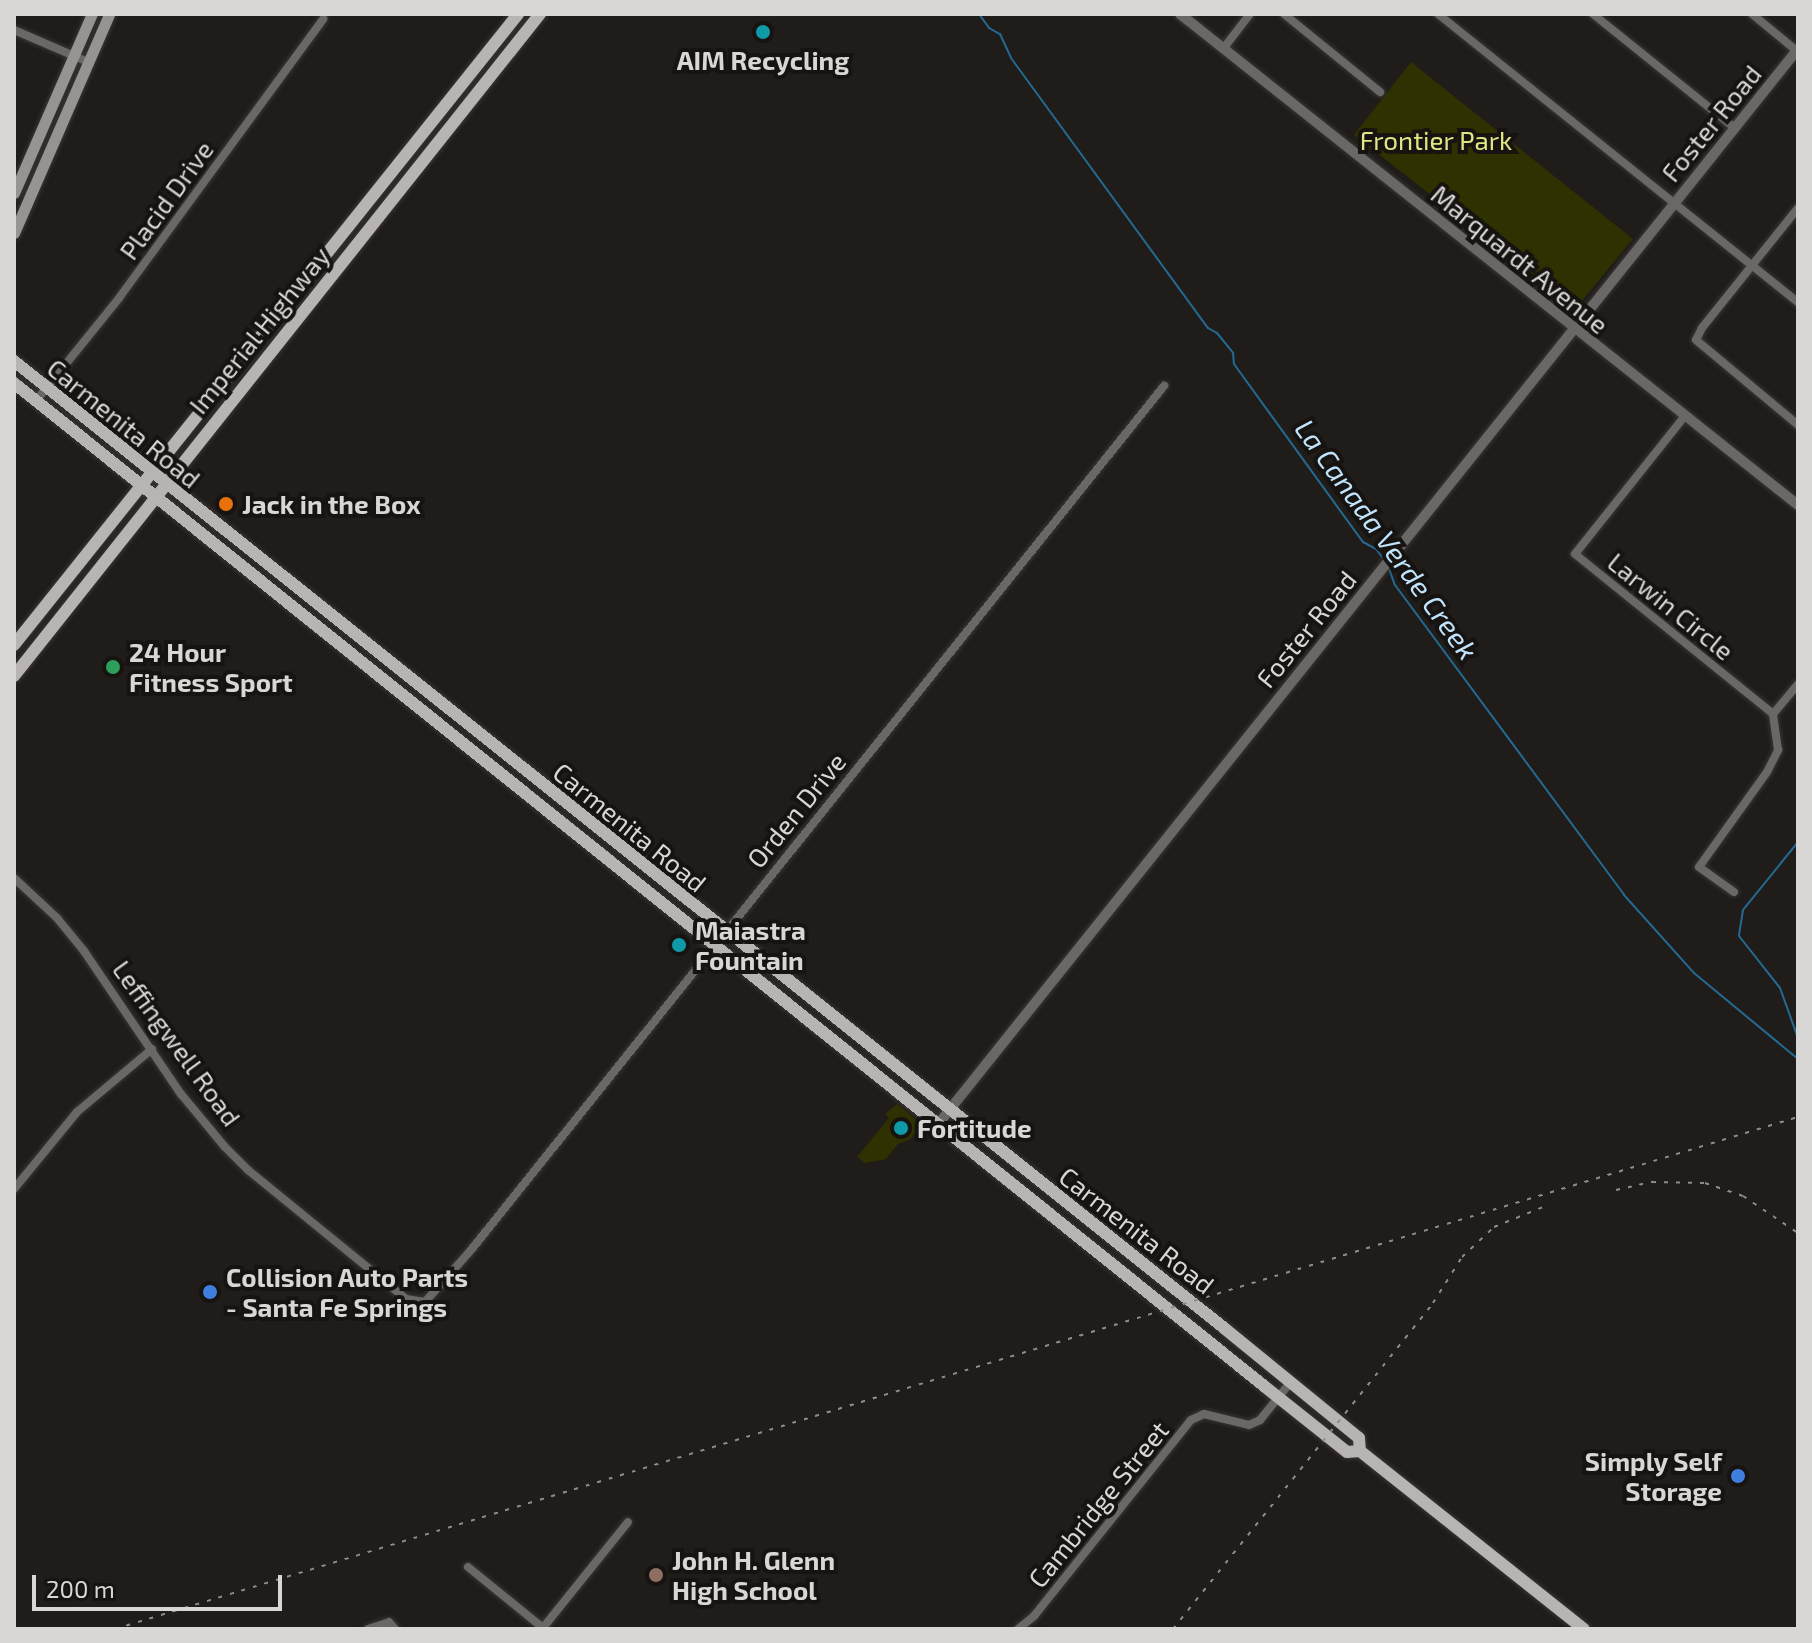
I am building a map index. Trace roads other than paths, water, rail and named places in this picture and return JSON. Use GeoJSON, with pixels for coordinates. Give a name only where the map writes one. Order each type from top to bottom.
{"type":"FeatureCollection","features":[{"type":"Feature","properties":{"kind":"main road"},"geometry":{"type":"LineString","coordinates":[[14,193],[92,14]]}},
{"type":"Feature","properties":{"kind":"main road"},"geometry":{"type":"LineString","coordinates":[[14,233],[109,14]]}},
{"type":"Feature","properties":{"kind":"main road","name":"Imperial Highway"},"geometry":{"type":"LineString","coordinates":[[14,645],[518,14]]}},
{"type":"Feature","properties":{"kind":"main road","name":"Imperial Highway"},"geometry":{"type":"LineString","coordinates":[[14,676],[540,14]]}},
{"type":"Feature","properties":{"kind":"main road","name":"Carmenita Road"},"geometry":{"type":"LineString","coordinates":[[14,361],[1359,1438],[1360,1451]]}},
{"type":"Feature","properties":{"kind":"main road","name":"Carmenita Road"},"geometry":{"type":"LineString","coordinates":[[14,383],[1347,1452],[1360,1451],[1584,1629]]}},
{"type":"Feature","properties":{"kind":"main road"},"geometry":{"type":"LineString","coordinates":[[534,802],[546,788]]}},
{"type":"Feature","properties":{"kind":"street","name":"Marquardt Avenue"},"geometry":{"type":"LineString","coordinates":[[1180,14],[1798,505]]}},
{"type":"Feature","properties":{"kind":"street"},"geometry":{"type":"LineString","coordinates":[[1223,49],[1250,14]]}},
{"type":"Feature","properties":{"kind":"street"},"geometry":{"type":"LineString","coordinates":[[1284,14],[1380,92]]}},
{"type":"Feature","properties":{"kind":"street"},"geometry":{"type":"LineString","coordinates":[[1438,14],[1798,302]]}},
{"type":"Feature","properties":{"kind":"street"},"geometry":{"type":"LineString","coordinates":[[1593,14],[1735,128]]}},
{"type":"Feature","properties":{"kind":"street"},"geometry":{"type":"LineString","coordinates":[[1752,14],[1798,50]]}},
{"type":"Feature","properties":{"kind":"street","name":"Placid Drive"},"geometry":{"type":"LineString","coordinates":[[36,401],[119,298],[323,19]]}},
{"type":"Feature","properties":{"kind":"street"},"geometry":{"type":"LineString","coordinates":[[14,30],[88,62]]}},
{"type":"Feature","properties":{"kind":"street","name":"Foster Road"},"geometry":{"type":"LineString","coordinates":[[939,1123],[1798,50]]}},
{"type":"Feature","properties":{"kind":"street"},"geometry":{"type":"LineString","coordinates":[[1798,208],[1702,328],[1696,340],[1798,425]]}},
{"type":"Feature","properties":{"kind":"street","name":"Orden Drive"},"geometry":{"type":"LineString","coordinates":[[431,1299],[1164,386]]}},
{"type":"Feature","properties":{"kind":"street","name":"Larwin Circle"},"geometry":{"type":"LineString","coordinates":[[1684,417],[1575,554],[1773,714]]}},
{"type":"Feature","properties":{"kind":"street"},"geometry":{"type":"LineString","coordinates":[[1734,892],[1699,867],[1767,772],[1778,750],[1773,714],[1798,684]]}},
{"type":"Feature","properties":{"kind":"street","name":"Leffingwell Road"},"geometry":{"type":"LineString","coordinates":[[14,878],[66,928],[196,1113],[248,1170],[406,1299],[420,1303],[431,1299]]}},
{"type":"Feature","properties":{"kind":"street"},"geometry":{"type":"LineString","coordinates":[[14,1189],[77,1112],[152,1049]]}},
{"type":"Feature","properties":{"kind":"street","name":"Cambridge Street"},"geometry":{"type":"LineString","coordinates":[[1018,1629],[1034,1616],[1191,1420],[1204,1414],[1249,1425],[1260,1420],[1290,1383]]}},
{"type":"Feature","properties":{"kind":"street"},"geometry":{"type":"LineString","coordinates":[[468,1567],[543,1628],[628,1522]]}},
{"type":"Feature","properties":{"kind":"street"},"geometry":{"type":"LineString","coordinates":[[368,1629],[389,1622],[395,1629]]}},
{"type":"Feature","properties":{"kind":"waterway","name":"La Canada Verde Creek"},"geometry":{"type":"LineString","coordinates":[[979,14],[989,28],[1000,34],[1011,58],[1208,328],[1217,333],[1233,353],[1234,364],[1363,542],[1376,549],[1385,561]]}},
{"type":"Feature","properties":{"kind":"waterway","name":"La Canada Verde Creek"},"geometry":{"type":"LineString","coordinates":[[1388,566],[1395,585],[1624,895],[1694,973],[1798,1059]]}},
{"type":"Feature","properties":{"kind":"waterway"},"geometry":{"type":"LineString","coordinates":[[1798,842],[1743,910],[1739,936],[1780,988],[1798,1038]]}},
{"type":"Feature","properties":{"kind":"railway"},"geometry":{"type":"LineString","coordinates":[[115,1629],[1798,1117]]}},
{"type":"Feature","properties":{"kind":"railway"},"geometry":{"type":"LineString","coordinates":[[1616,1190],[1652,1182],[1705,1183],[1743,1196],[1798,1233]]}},
{"type":"Feature","properties":{"kind":"railway"},"geometry":{"type":"LineString","coordinates":[[1173,1629],[1433,1303],[1462,1257],[1494,1227],[1548,1205]]}},
{"type":"Feature","properties":{"kind":"place","name":"AIM Recycling"},"geometry":{"type":"Point","coordinates":[763,32]}},
{"type":"Feature","properties":{"kind":"place","name":"Jack in the Box"},"geometry":{"type":"Point","coordinates":[226,504]}},
{"type":"Feature","properties":{"kind":"place","name":"24 Hour Fitness Sport"},"geometry":{"type":"Point","coordinates":[113,667]}},
{"type":"Feature","properties":{"kind":"place","name":"Maiastra Fountain"},"geometry":{"type":"Point","coordinates":[679,945]}},
{"type":"Feature","properties":{"kind":"place","name":"Fortitude"},"geometry":{"type":"Point","coordinates":[901,1128]}},
{"type":"Feature","properties":{"kind":"place","name":"Collision Auto Parts - Santa Fe Springs"},"geometry":{"type":"Point","coordinates":[210,1292]}},
{"type":"Feature","properties":{"kind":"place","name":"Simply Self Storage"},"geometry":{"type":"Point","coordinates":[1738,1476]}},
{"type":"Feature","properties":{"kind":"place","name":"John H. Glenn High School"},"geometry":{"type":"Point","coordinates":[656,1575]}},
{"type":"Feature","properties":{"kind":"park label","name":"Frontier Park"},"geometry":{"type":"Point","coordinates":[1436,140]}}]}
